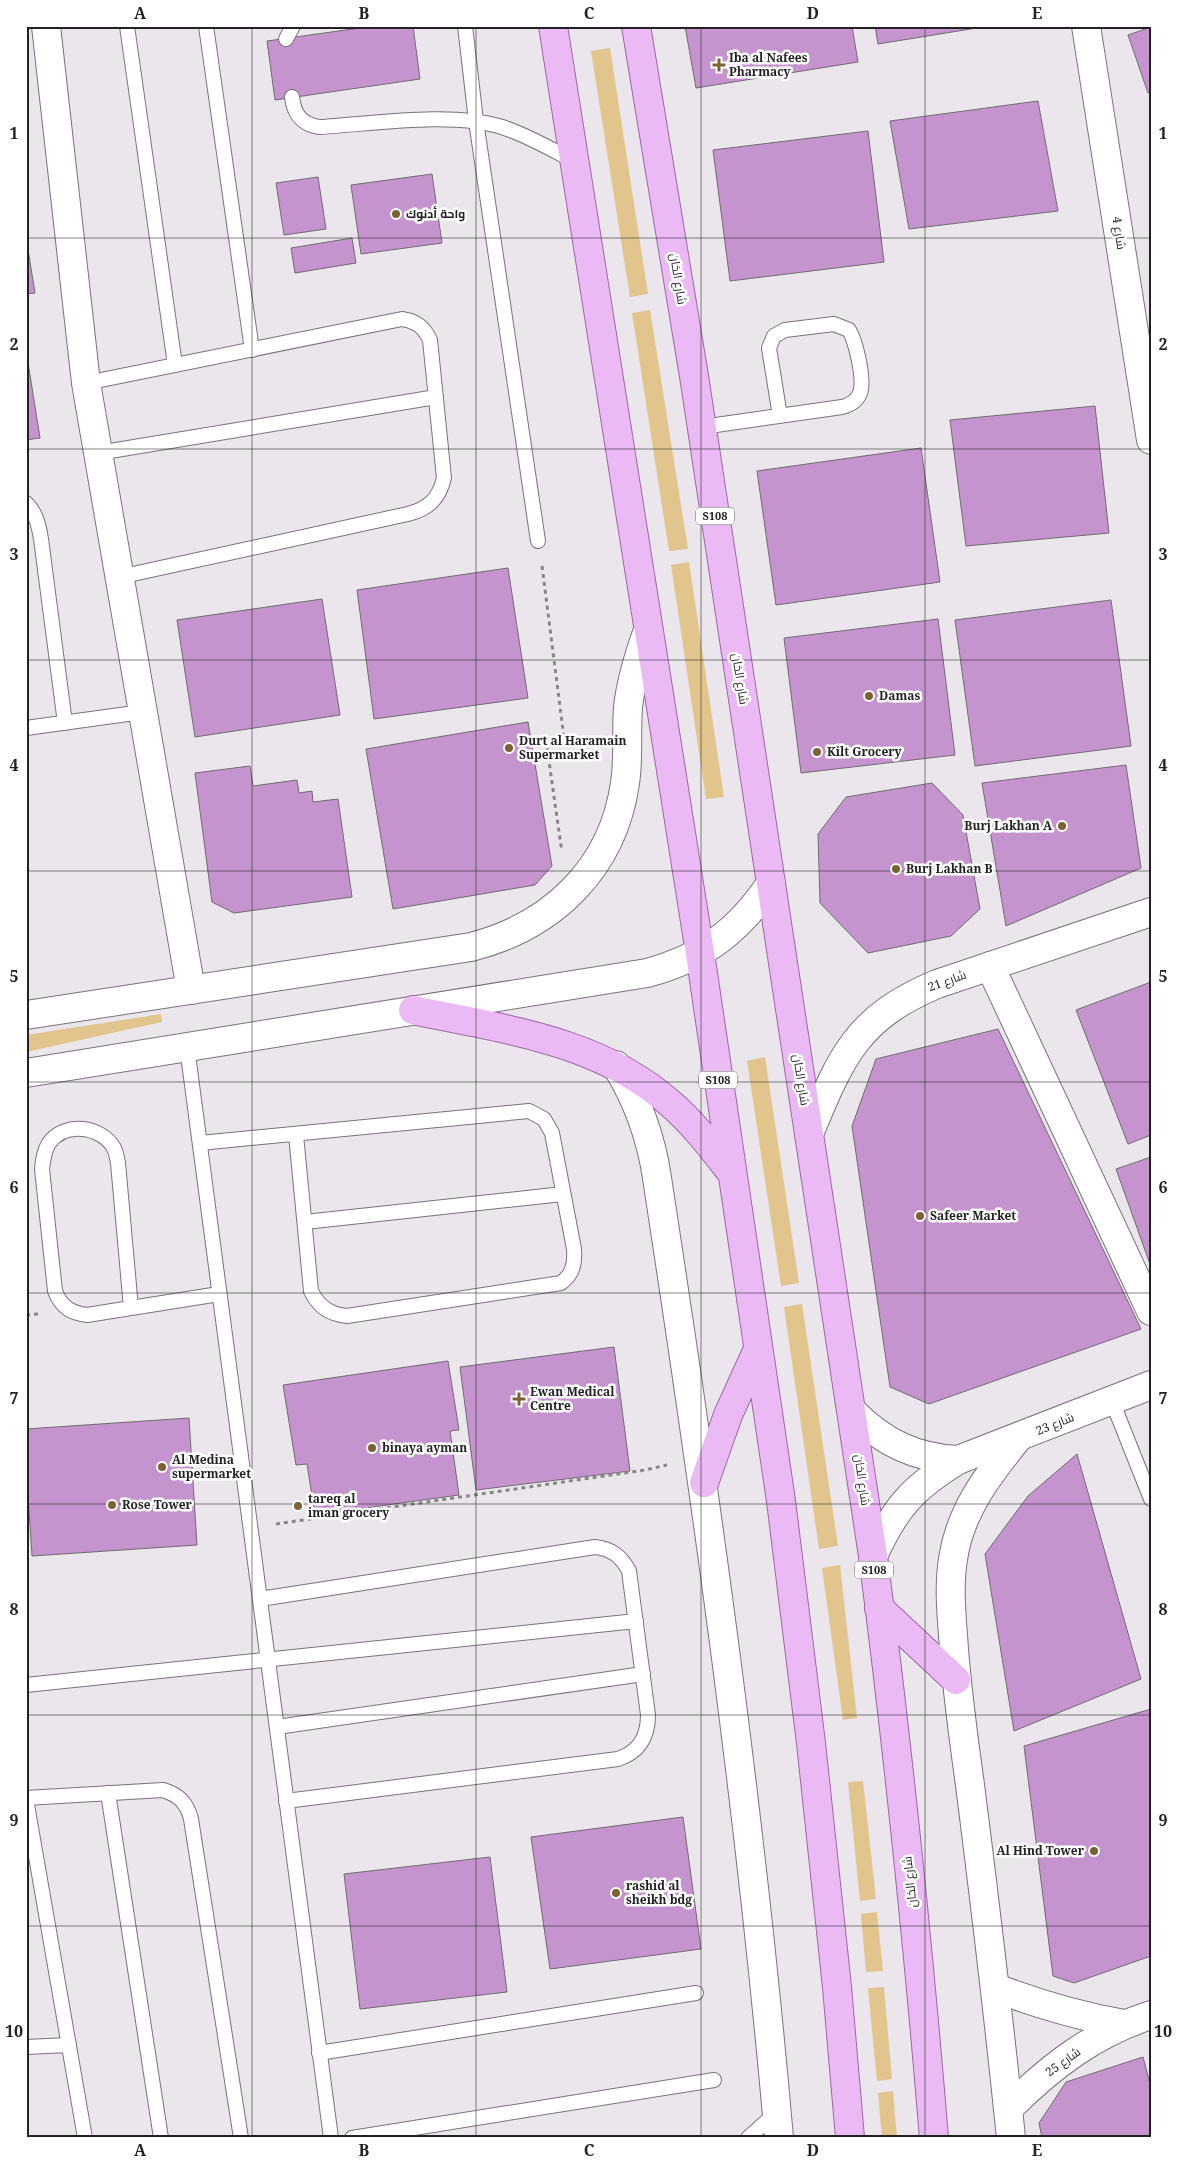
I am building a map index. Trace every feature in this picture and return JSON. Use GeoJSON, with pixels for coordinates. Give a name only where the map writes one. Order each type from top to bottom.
{"type":"FeatureCollection","features":[{"type":"Feature","properties":{"kind":"main road","name":"S108"},"geometry":{"type":"LineString","coordinates":[[553,26],[700,953],[731,1172],[782,1500],[810,1733],[837,1987],[850,2138]]}},
{"type":"Feature","properties":{"kind":"main road","name":"شارع الخان"},"geometry":{"type":"LineString","coordinates":[[636,26],[702,427],[852,1411],[895,1738],[918,1955],[934,2138]]}},
{"type":"Feature","properties":{"kind":"main road"},"geometry":{"type":"LineString","coordinates":[[413,1010],[550,1040],[573,1047],[616,1066],[635,1077],[670,1103],[701,1135],[731,1172]]}},
{"type":"Feature","properties":{"kind":"main road"},"geometry":{"type":"LineString","coordinates":[[702,1471],[758,1349]]}},
{"type":"Feature","properties":{"kind":"main road"},"geometry":{"type":"LineString","coordinates":[[879,1608],[956,1680]]}},
{"type":"Feature","properties":{"kind":"street"},"geometry":{"type":"LineString","coordinates":[[46,26],[86,383],[191,990]]}},
{"type":"Feature","properties":{"kind":"street","name":"شارع 4"},"geometry":{"type":"LineString","coordinates":[[1086,26],[1151,440]]}},
{"type":"Feature","properties":{"kind":"street"},"geometry":{"type":"LineString","coordinates":[[26,1015],[471,947],[495,940],[540,919],[577,887],[592,868],[614,826],[622,804],[626,781],[628,706],[639,655],[648,630]]}},
{"type":"Feature","properties":{"kind":"street"},"geometry":{"type":"LineString","coordinates":[[26,1072],[665,968],[700,953],[722,938],[748,916],[771,883]]}},
{"type":"Feature","properties":{"kind":"street","name":"شارع 21"},"geometry":{"type":"LineString","coordinates":[[809,1134],[842,1061],[856,1040],[892,1006],[914,994],[990,966],[1151,912]]}},
{"type":"Feature","properties":{"kind":"street"},"geometry":{"type":"LineString","coordinates":[[990,966],[1151,1311]]}},
{"type":"Feature","properties":{"kind":"street"},"geometry":{"type":"LineString","coordinates":[[616,1066],[639,1108],[654,1154],[702,1471],[736,1733],[765,1983],[778,2125]]}},
{"type":"Feature","properties":{"kind":"street","name":"شارع 23"},"geometry":{"type":"LineString","coordinates":[[872,1556],[902,1503],[939,1472],[958,1460],[1151,1386]]}},
{"type":"Feature","properties":{"kind":"street","name":"شارع 23"},"geometry":{"type":"LineString","coordinates":[[852,1411],[877,1434],[899,1447],[924,1456],[958,1460]]}},
{"type":"Feature","properties":{"kind":"street"},"geometry":{"type":"LineString","coordinates":[[1011,2138],[996,1988],[956,1680],[950,1592],[952,1560],[960,1529],[973,1499],[991,1472],[1018,1438]]}},
{"type":"Feature","properties":{"kind":"street","name":"شارع 25"},"geometry":{"type":"LineString","coordinates":[[996,1988],[1059,2010],[1124,2024]]}},
{"type":"Feature","properties":{"kind":"street","name":"شارع 25"},"geometry":{"type":"LineString","coordinates":[[1008,2109],[1034,2083],[1092,2041],[1124,2024],[1151,2015]]}},
{"type":"Feature","properties":{"kind":"lane"},"geometry":{"type":"LineString","coordinates":[[127,26],[175,365]]}},
{"type":"Feature","properties":{"kind":"lane"},"geometry":{"type":"LineString","coordinates":[[206,26],[252,350]]}},
{"type":"Feature","properties":{"kind":"lane"},"geometry":{"type":"LineString","coordinates":[[464,26],[476,121],[538,541]]}},
{"type":"Feature","properties":{"kind":"lane"},"geometry":{"type":"LineString","coordinates":[[292,97],[296,114],[310,126],[439,119],[476,121],[501,127],[525,136],[575,162]]}},
{"type":"Feature","properties":{"kind":"lane"},"geometry":{"type":"LineString","coordinates":[[86,383],[393,321],[411,320],[426,331],[430,340],[444,478],[437,497],[429,506],[419,512],[119,577]]}},
{"type":"Feature","properties":{"kind":"lane"},"geometry":{"type":"LineString","coordinates":[[702,427],[780,416],[842,407],[855,400],[860,395],[862,387],[856,345],[849,330],[834,324],[786,330],[774,336],[769,348],[780,416]]}},
{"type":"Feature","properties":{"kind":"lane"},"geometry":{"type":"LineString","coordinates":[[98,453],[436,397]]}},
{"type":"Feature","properties":{"kind":"lane"},"geometry":{"type":"LineString","coordinates":[[26,503],[31,508],[38,523],[41,539],[65,723]]}},
{"type":"Feature","properties":{"kind":"lane"},"geometry":{"type":"LineString","coordinates":[[26,728],[142,712]]}},
{"type":"Feature","properties":{"kind":"lane"},"geometry":{"type":"LineString","coordinates":[[187,1047],[331,2138]]}},
{"type":"Feature","properties":{"kind":"lane"},"geometry":{"type":"LineString","coordinates":[[200,1143],[529,1111],[544,1119],[552,1133],[575,1260],[572,1271],[561,1283],[347,1316],[324,1310],[316,1301],[311,1291],[296,1135]]}},
{"type":"Feature","properties":{"kind":"lane"},"geometry":{"type":"LineString","coordinates":[[131,1308],[118,1163],[114,1148],[105,1137],[92,1130],[76,1128],[62,1132],[50,1141],[43,1154],[42,1169],[54,1291],[59,1301],[70,1311],[87,1315],[220,1294]]}},
{"type":"Feature","properties":{"kind":"lane"},"geometry":{"type":"LineString","coordinates":[[305,1222],[563,1194]]}},
{"type":"Feature","properties":{"kind":"lane"},"geometry":{"type":"LineString","coordinates":[[1112,1401],[1151,1499]]}},
{"type":"Feature","properties":{"kind":"lane"},"geometry":{"type":"LineString","coordinates":[[260,1599],[595,1547],[606,1548],[624,1561],[629,1571],[643,1674],[648,1728],[637,1749],[628,1756],[618,1759],[286,1801]]}},
{"type":"Feature","properties":{"kind":"lane"},"geometry":{"type":"LineString","coordinates":[[26,1685],[636,1621]]}},
{"type":"Feature","properties":{"kind":"lane"},"geometry":{"type":"LineString","coordinates":[[277,1727],[643,1674]]}},
{"type":"Feature","properties":{"kind":"lane"},"geometry":{"type":"LineString","coordinates":[[85,2138],[26,1798],[163,1790],[179,1796],[189,1811],[241,2138]]}},
{"type":"Feature","properties":{"kind":"lane"},"geometry":{"type":"LineString","coordinates":[[108,1793],[161,2138]]}},
{"type":"Feature","properties":{"kind":"lane"},"geometry":{"type":"LineString","coordinates":[[319,2052],[696,1993]]}},
{"type":"Feature","properties":{"kind":"lane"},"geometry":{"type":"LineString","coordinates":[[26,2047],[69,2045]]}},
{"type":"Feature","properties":{"kind":"lane"},"geometry":{"type":"LineString","coordinates":[[352,2138],[714,2080]]}},
{"type":"Feature","properties":{"kind":"lane"},"geometry":{"type":"LineString","coordinates":[[748,2138],[778,2125]]}},
{"type":"Feature","properties":{"kind":"path"},"geometry":{"type":"LineString","coordinates":[[538,541],[564,738],[546,740],[561,846],[592,868]]}},
{"type":"Feature","properties":{"kind":"path"},"geometry":{"type":"LineString","coordinates":[[250,1527],[645,1470],[702,1471]]}},
{"type":"Feature","properties":{"kind":"shaded area"},"geometry":{"type":"Polygon","coordinates":[[[610,48],[648,294],[630,297],[591,51],[610,48]]]}},
{"type":"Feature","properties":{"kind":"shaded area"},"geometry":{"type":"Polygon","coordinates":[[[650,310],[688,549],[669,551],[632,313],[650,310]]]}},
{"type":"Feature","properties":{"kind":"shaded area"},"geometry":{"type":"Polygon","coordinates":[[[689,562],[724,797],[706,799],[671,565],[689,562]]]}},
{"type":"Feature","properties":{"kind":"shaded area"},"geometry":{"type":"Polygon","coordinates":[[[161,1014],[162,1022],[26,1052],[26,1035],[161,1014]]]}},
{"type":"Feature","properties":{"kind":"shaded area"},"geometry":{"type":"Polygon","coordinates":[[[765,1057],[799,1283],[781,1286],[747,1061],[765,1057]]]}},
{"type":"Feature","properties":{"kind":"shaded area"},"geometry":{"type":"Polygon","coordinates":[[[802,1304],[838,1546],[819,1549],[784,1307],[802,1304]]]}},
{"type":"Feature","properties":{"kind":"shaded area"},"geometry":{"type":"Polygon","coordinates":[[[840,1565],[857,1718],[843,1720],[822,1568],[840,1565]]]}},
{"type":"Feature","properties":{"kind":"shaded area"},"geometry":{"type":"Polygon","coordinates":[[[863,1781],[876,1899],[860,1901],[848,1782],[863,1781]]]}},
{"type":"Feature","properties":{"kind":"shaded area"},"geometry":{"type":"Polygon","coordinates":[[[877,1912],[883,1971],[866,1972],[861,1914],[877,1912]]]}},
{"type":"Feature","properties":{"kind":"shaded area"},"geometry":{"type":"Polygon","coordinates":[[[884,1987],[892,2079],[877,2081],[868,1988],[884,1987]]]}},
{"type":"Feature","properties":{"kind":"shaded area"},"geometry":{"type":"Polygon","coordinates":[[[893,2091],[897,2138],[882,2138],[878,2093],[893,2091]]]}},
{"type":"Feature","properties":{"kind":"building"},"geometry":{"type":"Polygon","coordinates":[[[374,26],[413,26],[420,79],[275,100],[267,41],[374,26]]]}},
{"type":"Feature","properties":{"kind":"building"},"geometry":{"type":"Polygon","coordinates":[[[685,26],[852,26],[858,62],[696,88],[685,26]]]}},
{"type":"Feature","properties":{"kind":"building"},"geometry":{"type":"Polygon","coordinates":[[[875,26],[989,26],[878,44],[875,26]]]}},
{"type":"Feature","properties":{"kind":"building"},"geometry":{"type":"Polygon","coordinates":[[[1151,27],[1151,92],[1148,93],[1128,35],[1151,27]]]}},
{"type":"Feature","properties":{"kind":"building"},"geometry":{"type":"Polygon","coordinates":[[[1038,101],[1058,211],[909,229],[890,121],[1038,101]]]}},
{"type":"Feature","properties":{"kind":"building"},"geometry":{"type":"Polygon","coordinates":[[[868,131],[884,262],[730,281],[713,150],[868,131]]]}},
{"type":"Feature","properties":{"kind":"building","name":"واحة أدنوك"},"geometry":{"type":"Polygon","coordinates":[[[432,174],[442,243],[361,254],[351,185],[432,174]]]}},
{"type":"Feature","properties":{"kind":"building"},"geometry":{"type":"Polygon","coordinates":[[[318,177],[326,229],[284,235],[276,183],[318,177]]]}},
{"type":"Feature","properties":{"kind":"building"},"geometry":{"type":"Polygon","coordinates":[[[26,237],[35,293],[26,294],[26,237]]]}},
{"type":"Feature","properties":{"kind":"building"},"geometry":{"type":"Polygon","coordinates":[[[352,238],[356,263],[295,273],[291,248],[352,238]]]}},
{"type":"Feature","properties":{"kind":"building"},"geometry":{"type":"Polygon","coordinates":[[[26,350],[40,438],[26,440],[26,350]]]}},
{"type":"Feature","properties":{"kind":"building"},"geometry":{"type":"Polygon","coordinates":[[[1095,406],[1109,533],[966,546],[950,420],[1095,406]]]}},
{"type":"Feature","properties":{"kind":"building"},"geometry":{"type":"Polygon","coordinates":[[[921,448],[940,582],[776,605],[757,471],[921,448]]]}},
{"type":"Feature","properties":{"kind":"building"},"geometry":{"type":"Polygon","coordinates":[[[508,568],[528,698],[374,719],[357,590],[508,568]]]}},
{"type":"Feature","properties":{"kind":"building"},"geometry":{"type":"Polygon","coordinates":[[[322,599],[340,715],[195,737],[177,620],[322,599]]]}},
{"type":"Feature","properties":{"kind":"building"},"geometry":{"type":"Polygon","coordinates":[[[1111,600],[1131,746],[975,766],[955,620],[1111,600]]]}},
{"type":"Feature","properties":{"kind":"building","name":"Damas"},"geometry":{"type":"Polygon","coordinates":[[[938,619],[955,755],[801,773],[784,638],[938,619]]]}},
{"type":"Feature","properties":{"kind":"building"},"geometry":{"type":"Polygon","coordinates":[[[528,722],[552,866],[535,885],[393,909],[366,749],[528,722]]]}},
{"type":"Feature","properties":{"kind":"building","name":"Burj Lakhan A"},"geometry":{"type":"Polygon","coordinates":[[[1126,765],[1141,868],[1006,926],[982,783],[1126,765]]]}},
{"type":"Feature","properties":{"kind":"building"},"geometry":{"type":"Polygon","coordinates":[[[250,766],[253,786],[297,780],[299,793],[312,791],[313,802],[338,799],[352,897],[234,913],[212,902],[195,773],[250,766]]]}},
{"type":"Feature","properties":{"kind":"building","name":"Burj Lakhan B"},"geometry":{"type":"Polygon","coordinates":[[[932,783],[963,815],[980,909],[951,936],[868,953],[820,903],[818,834],[846,797],[932,783]]]}},
{"type":"Feature","properties":{"kind":"building"},"geometry":{"type":"Polygon","coordinates":[[[1151,982],[1151,1135],[1128,1144],[1076,1010],[1151,982]]]}},
{"type":"Feature","properties":{"kind":"building"},"geometry":{"type":"Polygon","coordinates":[[[998,1029],[1141,1329],[929,1404],[890,1387],[852,1126],[876,1059],[998,1029]]]}},
{"type":"Feature","properties":{"kind":"building"},"geometry":{"type":"Polygon","coordinates":[[[1151,1157],[1151,1267],[1116,1169],[1151,1157]]]}},
{"type":"Feature","properties":{"kind":"building"},"geometry":{"type":"Polygon","coordinates":[[[614,1347],[630,1471],[476,1490],[460,1367],[614,1347]]]}},
{"type":"Feature","properties":{"kind":"building","name":"binaya ayman"},"geometry":{"type":"Polygon","coordinates":[[[448,1361],[459,1430],[450,1431],[459,1495],[315,1515],[307,1464],[296,1465],[283,1385],[448,1361]]]}},
{"type":"Feature","properties":{"kind":"building","name":"Rose Tower"},"geometry":{"type":"Polygon","coordinates":[[[189,1418],[197,1545],[32,1556],[26,1464],[26,1429],[189,1418]]]}},
{"type":"Feature","properties":{"kind":"building"},"geometry":{"type":"Polygon","coordinates":[[[1077,1454],[1141,1679],[1014,1731],[985,1554],[1028,1496],[1077,1454]]]}},
{"type":"Feature","properties":{"kind":"building","name":"Al Hind Tower"},"geometry":{"type":"Polygon","coordinates":[[[1151,1709],[1151,1956],[1074,1983],[1053,1976],[1024,1746],[1151,1709]]]}},
{"type":"Feature","properties":{"kind":"building","name":"rashid al sheikh bdg"},"geometry":{"type":"Polygon","coordinates":[[[683,1817],[701,1949],[550,1969],[531,1837],[683,1817]]]}},
{"type":"Feature","properties":{"kind":"building"},"geometry":{"type":"Polygon","coordinates":[[[490,1857],[507,1992],[360,2009],[344,1874],[490,1857]]]}},
{"type":"Feature","properties":{"kind":"building"},"geometry":{"type":"Polygon","coordinates":[[[1143,2057],[1151,2088],[1151,2138],[1042,2138],[1039,2123],[1066,2082],[1143,2057]]]}},
{"type":"Feature","properties":{"kind":"place","name":"Iba al Nafees Pharmacy"},"geometry":{"type":"Point","coordinates":[719,65]}},
{"type":"Feature","properties":{"kind":"place","name":"واحة أدنوك"},"geometry":{"type":"Point","coordinates":[396,214]}},
{"type":"Feature","properties":{"kind":"place","name":"Damas"},"geometry":{"type":"Point","coordinates":[869,696]}},
{"type":"Feature","properties":{"kind":"place","name":"Durt al Haramain Supermarket"},"geometry":{"type":"Point","coordinates":[509,748]}},
{"type":"Feature","properties":{"kind":"place","name":"Kilt Grocery"},"geometry":{"type":"Point","coordinates":[817,752]}},
{"type":"Feature","properties":{"kind":"place","name":"Burj Lakhan A"},"geometry":{"type":"Point","coordinates":[1062,826]}},
{"type":"Feature","properties":{"kind":"place","name":"Burj Lakhan B"},"geometry":{"type":"Point","coordinates":[896,869]}},
{"type":"Feature","properties":{"kind":"place","name":"Safeer Market"},"geometry":{"type":"Point","coordinates":[920,1216]}},
{"type":"Feature","properties":{"kind":"place","name":"Ewan Medical Centre"},"geometry":{"type":"Point","coordinates":[519,1399]}},
{"type":"Feature","properties":{"kind":"place","name":"binaya ayman"},"geometry":{"type":"Point","coordinates":[372,1448]}},
{"type":"Feature","properties":{"kind":"place","name":"Al Medina supermarket"},"geometry":{"type":"Point","coordinates":[162,1467]}},
{"type":"Feature","properties":{"kind":"place","name":"Rose Tower"},"geometry":{"type":"Point","coordinates":[112,1505]}},
{"type":"Feature","properties":{"kind":"place","name":"tareq al iman grocery"},"geometry":{"type":"Point","coordinates":[298,1506]}},
{"type":"Feature","properties":{"kind":"place","name":"Al Hind Tower"},"geometry":{"type":"Point","coordinates":[1094,1851]}},
{"type":"Feature","properties":{"kind":"place","name":"rashid al sheikh bdg"},"geometry":{"type":"Point","coordinates":[616,1893]}}]}
